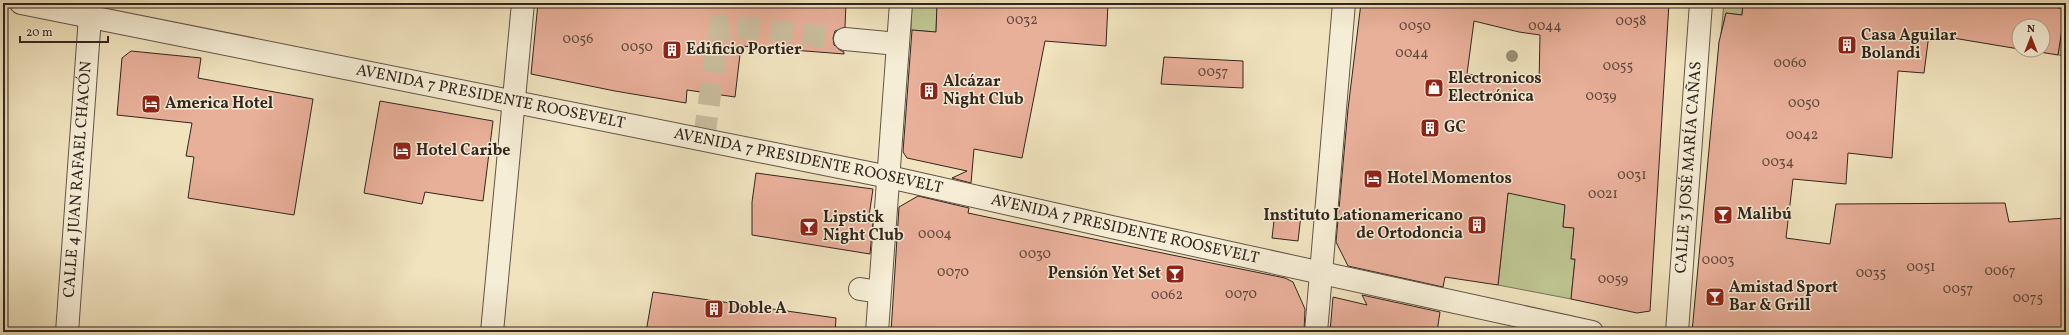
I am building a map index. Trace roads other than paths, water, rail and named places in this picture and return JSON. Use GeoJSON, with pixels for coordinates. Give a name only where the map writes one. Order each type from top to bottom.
{"type":"FeatureCollection","features":[{"type":"Feature","properties":{"kind":"street","name":"AVENIDA 7 PRESIDENTE ROOSEVELT"},"geometry":{"type":"LineString","coordinates":[[21,3],[90,10],[512,101],[646,136],[889,176],[1592,332]]}},
{"type":"Feature","properties":{"kind":"street"},"geometry":{"type":"LineString","coordinates":[[492,332],[512,101],[523,3]]}},
{"type":"Feature","properties":{"kind":"street"},"geometry":{"type":"LineString","coordinates":[[877,332],[870,290],[889,176],[901,3]]}},
{"type":"Feature","properties":{"kind":"street"},"geometry":{"type":"LineString","coordinates":[[1316,332],[1344,3]]}},
{"type":"Feature","properties":{"kind":"street","name":"CALLE 3 JOSÉ MARÍA CAÑAS"},"geometry":{"type":"LineString","coordinates":[[1677,332],[1701,3]]}},
{"type":"Feature","properties":{"kind":"street","name":"CALLE 4 JUAN RAFAEL CHACÓN"},"geometry":{"type":"LineString","coordinates":[[67,332],[90,10]]}},
{"type":"Feature","properties":{"kind":"street"},"geometry":{"type":"LineString","coordinates":[[845,39],[898,44]]}},
{"type":"Feature","properties":{"kind":"tunnel"},"geometry":{"type":"LineString","coordinates":[[704,138],[720,25],[845,39]]}},
{"type":"Feature","properties":{"kind":"place","name":"Casa Aguilar Bolandi"},"geometry":{"type":"Point","coordinates":[1847,45]}},
{"type":"Feature","properties":{"kind":"place","name":"Edificio Portier"},"geometry":{"type":"Point","coordinates":[672,50]}},
{"type":"Feature","properties":{"kind":"place","name":"Electronicos Electrónica"},"geometry":{"type":"Point","coordinates":[1434,88]}},
{"type":"Feature","properties":{"kind":"place","name":"Alcázar Night Club"},"geometry":{"type":"Point","coordinates":[929,91]}},
{"type":"Feature","properties":{"kind":"place","name":"America Hotel"},"geometry":{"type":"Point","coordinates":[151,104]}},
{"type":"Feature","properties":{"kind":"place","name":"GC"},"geometry":{"type":"Point","coordinates":[1430,128]}},
{"type":"Feature","properties":{"kind":"place","name":"Hotel Caribe"},"geometry":{"type":"Point","coordinates":[402,151]}},
{"type":"Feature","properties":{"kind":"place","name":"Hotel Momentos"},"geometry":{"type":"Point","coordinates":[1373,179]}},
{"type":"Feature","properties":{"kind":"place","name":"Malibú"},"geometry":{"type":"Point","coordinates":[1723,215]}},
{"type":"Feature","properties":{"kind":"place","name":"Instituto Lationamericano de Ortodoncia"},"geometry":{"type":"Point","coordinates":[1477,225]}},
{"type":"Feature","properties":{"kind":"place","name":"Lipstick Night Club"},"geometry":{"type":"Point","coordinates":[809,227]}},
{"type":"Feature","properties":{"kind":"place","name":"Pensión Yet Set"},"geometry":{"type":"Point","coordinates":[1175,274]}},
{"type":"Feature","properties":{"kind":"place","name":"Amistad Sport Bar & Grill"},"geometry":{"type":"Point","coordinates":[1715,297]}},
{"type":"Feature","properties":{"kind":"place","name":"Doble A"},"geometry":{"type":"Point","coordinates":[714,309]}}]}
